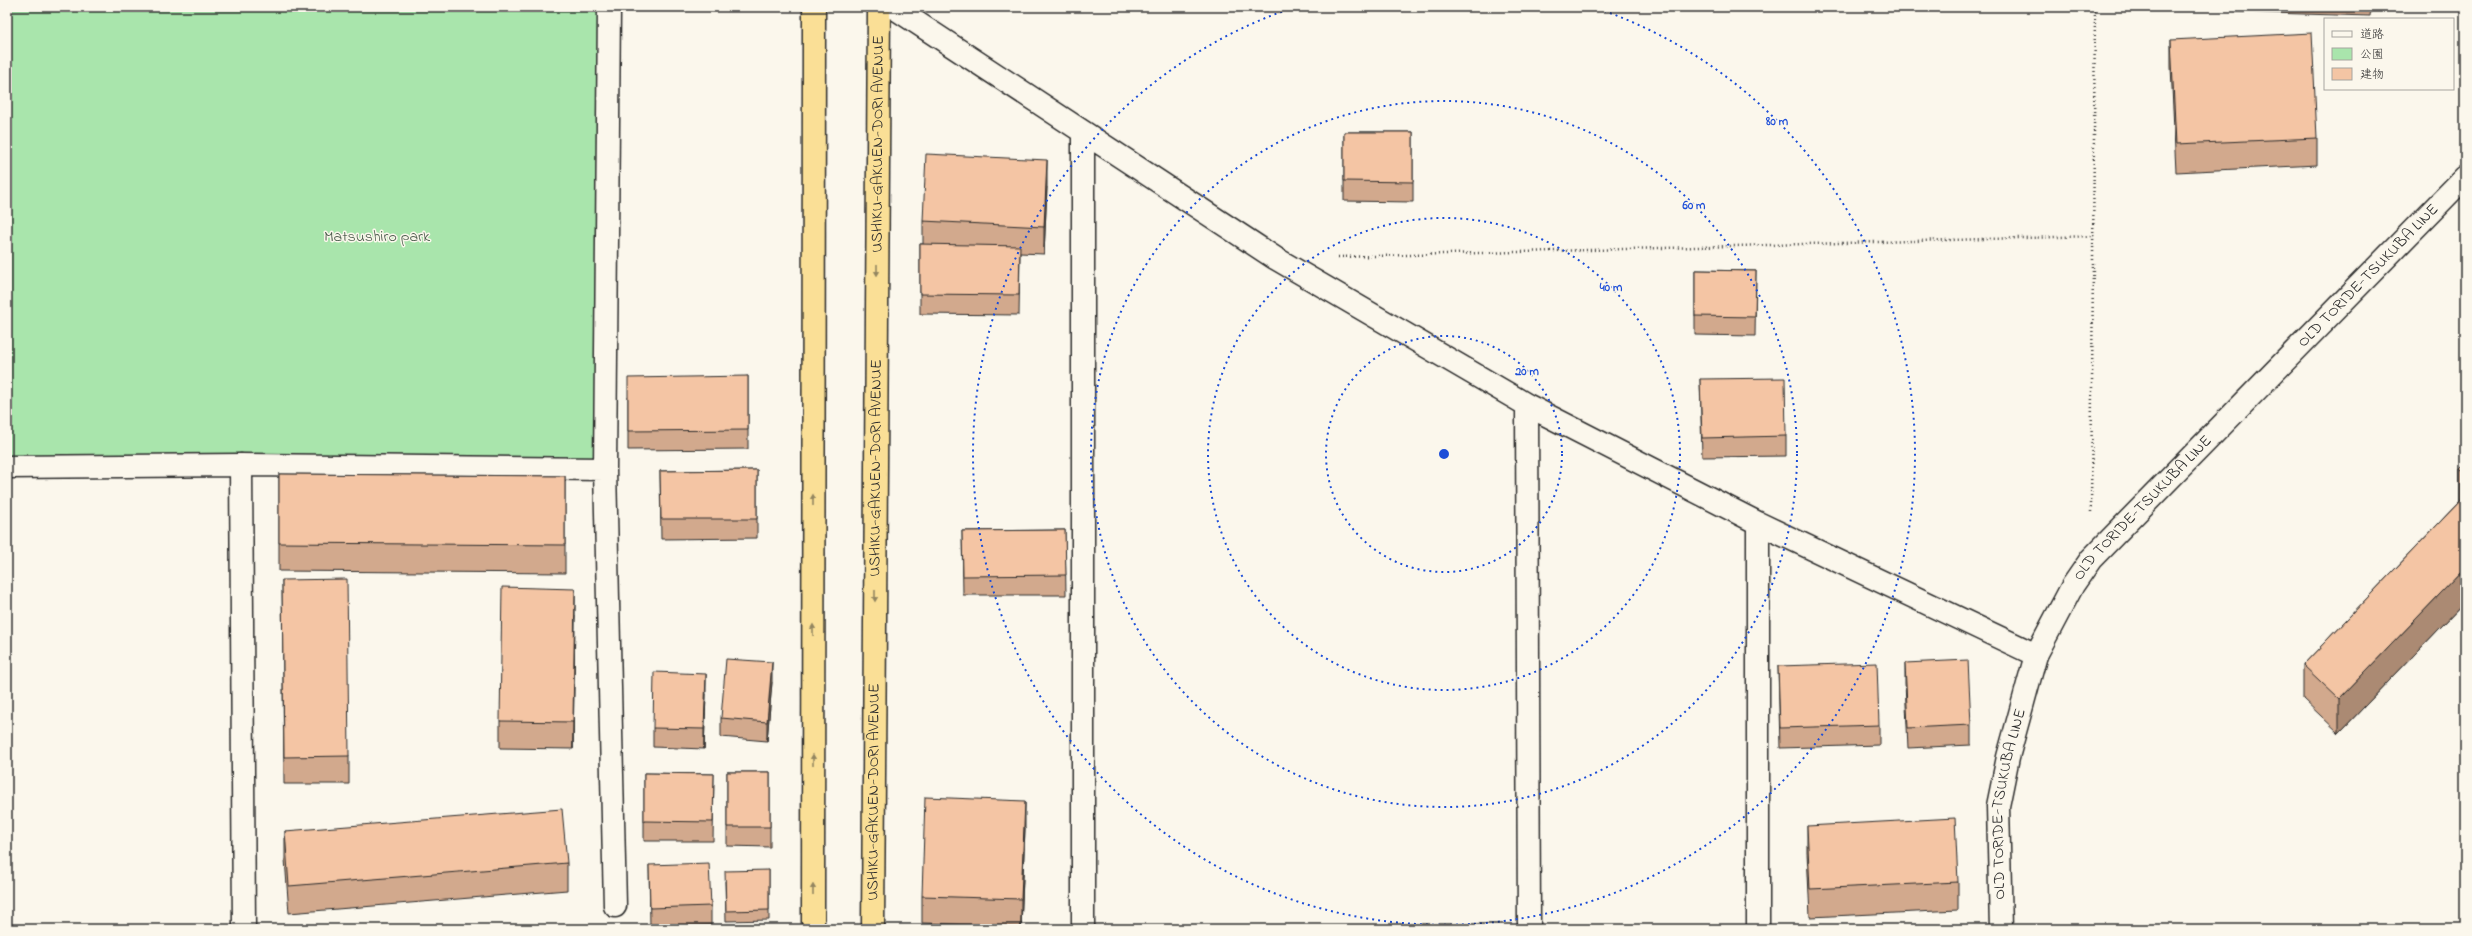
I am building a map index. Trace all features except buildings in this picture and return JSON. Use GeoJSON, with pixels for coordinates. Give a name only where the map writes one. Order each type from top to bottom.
{"type":"FeatureCollection","features":[{"type":"Feature","properties":{"kind":"highway"},"geometry":{"type":"LineString","coordinates":[[813,929],[814,7]]}},
{"type":"Feature","properties":{"kind":"highway","name":"USHIKU-GAKUEN-DORI AVENUE"},"geometry":{"type":"LineString","coordinates":[[873,929],[879,7]]}},
{"type":"Feature","properties":{"kind":"street"},"geometry":{"type":"LineString","coordinates":[[609,7],[605,469],[615,906]]}},
{"type":"Feature","properties":{"kind":"street"},"geometry":{"type":"LineString","coordinates":[[892,7],[1276,258],[1528,405],[1758,523],[2036,655]]}},
{"type":"Feature","properties":{"kind":"street"},"geometry":{"type":"LineString","coordinates":[[1083,133],[1083,929]]}},
{"type":"Feature","properties":{"kind":"street","name":"OLD TORIDE-TSUKUBA LINE"},"geometry":{"type":"LineString","coordinates":[[2001,929],[1998,806],[2008,756],[2036,655],[2073,585],[2090,559],[2465,177]]}},
{"type":"Feature","properties":{"kind":"street"},"geometry":{"type":"LineString","coordinates":[[1528,405],[1530,929]]}},
{"type":"Feature","properties":{"kind":"street"},"geometry":{"type":"LineString","coordinates":[[7,467],[241,465],[605,469]]}},
{"type":"Feature","properties":{"kind":"street"},"geometry":{"type":"LineString","coordinates":[[241,465],[244,929]]}},
{"type":"Feature","properties":{"kind":"street"},"geometry":{"type":"LineString","coordinates":[[1758,523],[1758,926]]}},
{"type":"Feature","properties":{"kind":"path"},"geometry":{"type":"LineString","coordinates":[[2090,559],[2095,7]]}},
{"type":"Feature","properties":{"kind":"path"},"geometry":{"type":"LineString","coordinates":[[1331,257],[2094,236]]}},
{"type":"Feature","properties":{"kind":"green space","name":"Matsushiro park"},"geometry":{"type":"Polygon","coordinates":[[[7,7],[609,7],[605,469],[7,467],[7,7]]]}}]}
